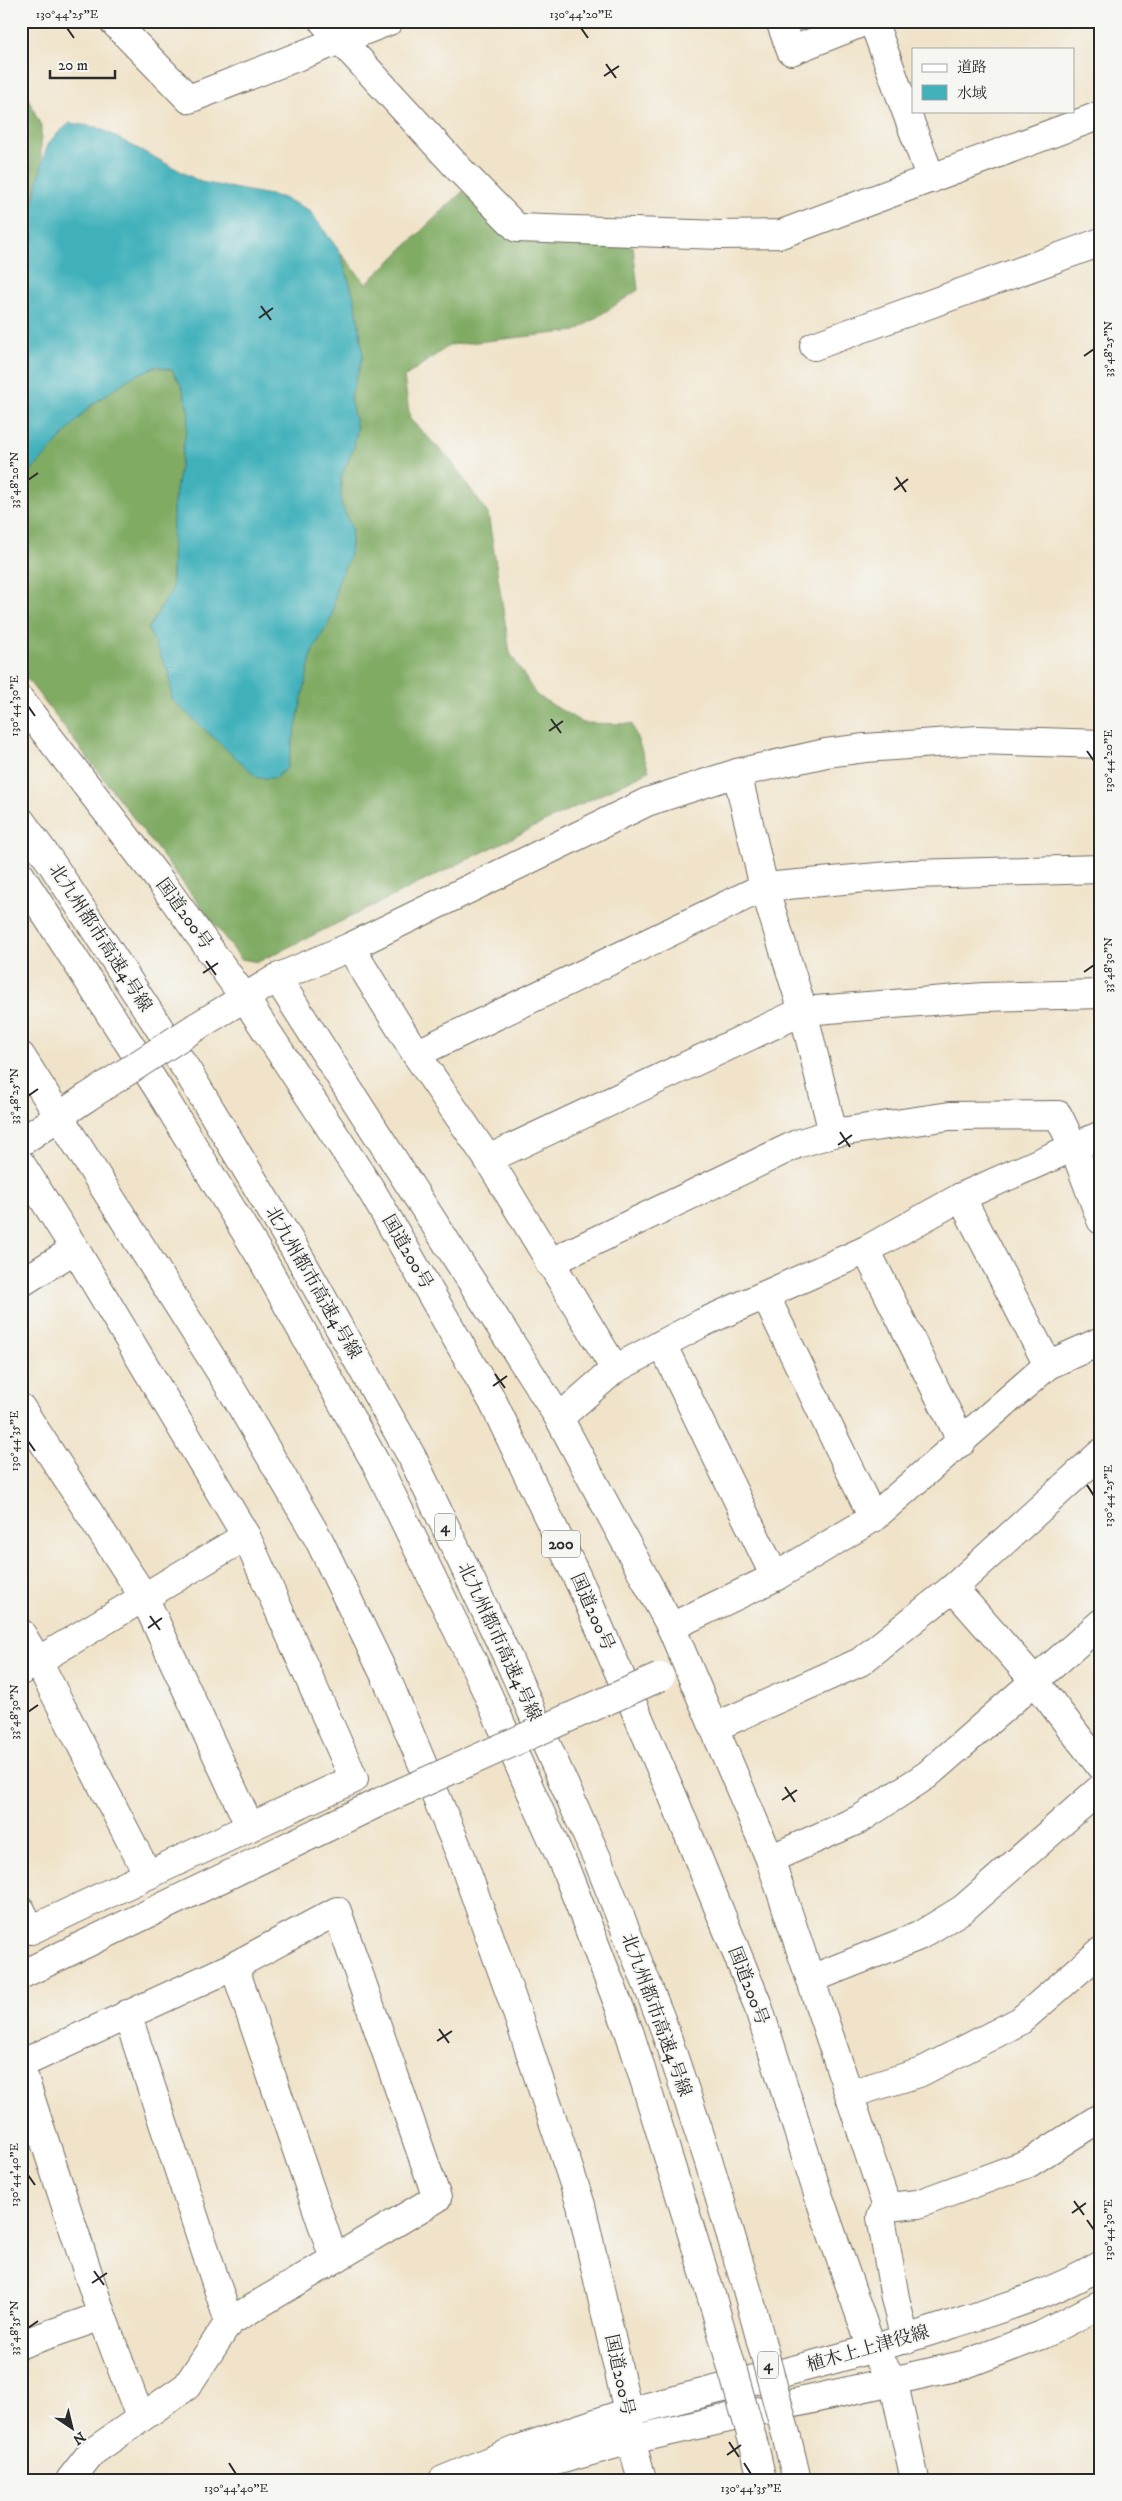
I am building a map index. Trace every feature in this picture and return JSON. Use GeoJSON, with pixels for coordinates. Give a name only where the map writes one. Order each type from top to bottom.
{"type":"FeatureCollection","features":[{"type":"Feature","properties":{"kind":"main road"},"geometry":{"type":"LineString","coordinates":[[113,21],[189,99],[331,30],[389,21]]}},
{"type":"Feature","properties":{"kind":"main road"},"geometry":{"type":"LineString","coordinates":[[780,21],[791,51],[866,21]]}},
{"type":"Feature","properties":{"kind":"main road"},"geometry":{"type":"LineString","coordinates":[[873,21],[931,179]]}},
{"type":"Feature","properties":{"kind":"main road"},"geometry":{"type":"LineString","coordinates":[[331,30],[460,170],[518,228],[721,235],[781,234],[1101,115]]}},
{"type":"Feature","properties":{"kind":"main road"},"geometry":{"type":"LineString","coordinates":[[814,346],[1101,242]]}},
{"type":"Feature","properties":{"kind":"main road","name":"国道200号"},"geometry":{"type":"LineString","coordinates":[[21,701],[161,882],[244,997],[373,1194],[488,1394],[584,1592],[674,1799],[756,2004],[819,2197],[872,2349],[893,2379],[915,2480]]}},
{"type":"Feature","properties":{"kind":"main road"},"geometry":{"type":"LineString","coordinates":[[21,1142],[196,1027],[277,978],[350,947],[647,802],[737,773],[826,753],[865,748],[978,740],[1101,744]]}},
{"type":"Feature","properties":{"kind":"main road"},"geometry":{"type":"LineString","coordinates":[[737,773],[764,887],[803,1011],[832,1133]]}},
{"type":"Feature","properties":{"kind":"main road","name":"北九州都市高速4号線"},"geometry":{"type":"LineString","coordinates":[[21,821],[52,864],[188,1072],[300,1258],[412,1457],[508,1658],[597,1858],[662,2022],[708,2159],[748,2293],[797,2480]]}},
{"type":"Feature","properties":{"kind":"main road"},"geometry":{"type":"LineString","coordinates":[[416,1054],[764,887],[912,874],[1101,869]]}},
{"type":"Feature","properties":{"kind":"main road","name":"北九州都市高速4号線"},"geometry":{"type":"LineString","coordinates":[[21,876],[161,1093],[262,1259],[379,1469],[472,1659],[566,1870],[630,2034],[714,2305],[754,2445],[762,2480]]}},
{"type":"Feature","properties":{"kind":"main road"},"geometry":{"type":"LineString","coordinates":[[350,947],[416,1054],[488,1159],[549,1263],[615,1369]]}},
{"type":"Feature","properties":{"kind":"main road"},"geometry":{"type":"LineString","coordinates":[[277,978],[559,1418],[671,1627],[689,1665],[770,1859],[887,2207],[881,2217],[895,2298],[905,2340]]}},
{"type":"Feature","properties":{"kind":"main road"},"geometry":{"type":"LineString","coordinates":[[488,1159],[803,1011],[984,997],[1101,994]]}},
{"type":"Feature","properties":{"kind":"main road","name":"国道200号"},"geometry":{"type":"LineString","coordinates":[[21,1056],[233,1392],[319,1540],[389,1684],[461,1856],[518,2016],[581,2205],[628,2412],[631,2440],[642,2480]]}},
{"type":"Feature","properties":{"kind":"main road"},"geometry":{"type":"LineString","coordinates":[[549,1263],[797,1144],[832,1133],[950,1116],[1058,1115],[1074,1148],[1101,1220]]}},
{"type":"Feature","properties":{"kind":"main road"},"geometry":{"type":"LineString","coordinates":[[559,1418],[615,1369],[662,1344],[866,1250],[961,1197],[1101,1135]]}},
{"type":"Feature","properties":{"kind":"main road"},"geometry":{"type":"LineString","coordinates":[[21,1164],[75,1249],[246,1536],[354,1779],[31,1930],[21,1910]]}},
{"type":"Feature","properties":{"kind":"main road"},"geometry":{"type":"LineString","coordinates":[[961,1197],[1048,1365]]}},
{"type":"Feature","properties":{"kind":"main road"},"geometry":{"type":"LineString","coordinates":[[21,1284],[75,1249]]}},
{"type":"Feature","properties":{"kind":"main road"},"geometry":{"type":"LineString","coordinates":[[866,1250],[962,1442]]}},
{"type":"Feature","properties":{"kind":"main road"},"geometry":{"type":"LineString","coordinates":[[765,1295],[873,1518]]}},
{"type":"Feature","properties":{"kind":"main road"},"geometry":{"type":"LineString","coordinates":[[671,1627],[775,1577],[873,1518],[1048,1365],[1101,1341]]}},
{"type":"Feature","properties":{"kind":"main road"},"geometry":{"type":"LineString","coordinates":[[662,1344],[775,1577]]}},
{"type":"Feature","properties":{"kind":"main road"},"geometry":{"type":"LineString","coordinates":[[21,1408],[144,1597],[250,1827]]}},
{"type":"Feature","properties":{"kind":"main road"},"geometry":{"type":"LineString","coordinates":[[715,1727],[860,1662],[953,1588],[1101,1453]]}},
{"type":"Feature","properties":{"kind":"main road"},"geometry":{"type":"LineString","coordinates":[[30,1666],[246,1536]]}},
{"type":"Feature","properties":{"kind":"main road"},"geometry":{"type":"LineString","coordinates":[[953,1588],[1035,1681],[1101,1767]]}},
{"type":"Feature","properties":{"kind":"main road"},"geometry":{"type":"LineString","coordinates":[[770,1859],[860,1819],[927,1775],[1101,1623]]}},
{"type":"Feature","properties":{"kind":"main road"},"geometry":{"type":"LineString","coordinates":[[21,1633],[30,1666],[148,1875]]}},
{"type":"Feature","properties":{"kind":"main road"},"geometry":{"type":"LineString","coordinates":[[21,1975],[384,1800],[660,1676],[689,1665]]}},
{"type":"Feature","properties":{"kind":"main road"},"geometry":{"type":"LineString","coordinates":[[811,1979],[919,1936],[963,1909],[1101,1788]]}},
{"type":"Feature","properties":{"kind":"main road"},"geometry":{"type":"LineString","coordinates":[[21,2064],[234,1966],[337,1911],[437,2198],[229,2322],[187,2386],[91,2453],[70,2480]]}},
{"type":"Feature","properties":{"kind":"main road"},"geometry":{"type":"LineString","coordinates":[[850,2094],[919,2073],[1020,2021],[1101,1951]]}},
{"type":"Feature","properties":{"kind":"main road"},"geometry":{"type":"LineString","coordinates":[[234,1966],[334,2259]]}},
{"type":"Feature","properties":{"kind":"main road"},"geometry":{"type":"LineString","coordinates":[[127,2014],[229,2322]]}},
{"type":"Feature","properties":{"kind":"main road"},"geometry":{"type":"LineString","coordinates":[[21,2069],[102,2316],[140,2417]]}},
{"type":"Feature","properties":{"kind":"main road"},"geometry":{"type":"LineString","coordinates":[[887,2207],[918,2204],[1029,2163],[1101,2117]]}},
{"type":"Feature","properties":{"kind":"main road","name":"植木上上津役線"},"geometry":{"type":"LineString","coordinates":[[443,2480],[516,2450],[628,2412],[905,2340],[1000,2309],[1077,2279],[1101,2265]]}},
{"type":"Feature","properties":{"kind":"main road","name":"植木上上津役線"},"geometry":{"type":"LineString","coordinates":[[502,2480],[548,2463],[631,2440],[893,2379],[963,2365],[1042,2335],[1101,2304]]}},
{"type":"Feature","properties":{"kind":"main road"},"geometry":{"type":"LineString","coordinates":[[21,2344],[102,2316]]}},
{"type":"Feature","properties":{"kind":"green space"},"geometry":{"type":"Polygon","coordinates":[[[21,83],[41,126],[41,173],[25,223],[21,227],[21,83]]]}},
{"type":"Feature","properties":{"kind":"green space"},"geometry":{"type":"Polygon","coordinates":[[[463,191],[507,234],[633,246],[638,290],[576,331],[450,345],[404,377],[410,419],[451,461],[488,514],[510,653],[536,695],[583,723],[632,724],[649,771],[258,962],[241,959],[21,671],[21,471],[30,471],[38,464],[90,407],[122,382],[138,373],[153,368],[172,370],[182,387],[189,413],[173,509],[172,589],[148,629],[169,673],[172,700],[275,778],[287,768],[312,652],[332,617],[337,584],[350,556],[352,529],[341,504],[341,477],[354,447],[357,428],[350,399],[363,356],[356,304],[340,252],[366,284],[463,191]]]}},
{"type":"Feature","properties":{"kind":"water"},"geometry":{"type":"Polygon","coordinates":[[[70,123],[97,127],[201,182],[281,197],[309,210],[340,252],[356,304],[363,356],[350,399],[357,428],[354,447],[341,477],[341,504],[352,529],[350,556],[337,584],[332,617],[312,652],[287,768],[275,778],[258,778],[172,700],[169,673],[148,629],[172,589],[173,509],[189,413],[182,387],[172,370],[157,366],[130,378],[90,406],[30,471],[21,471],[21,227],[31,211],[48,145],[70,123]]]}}]}
